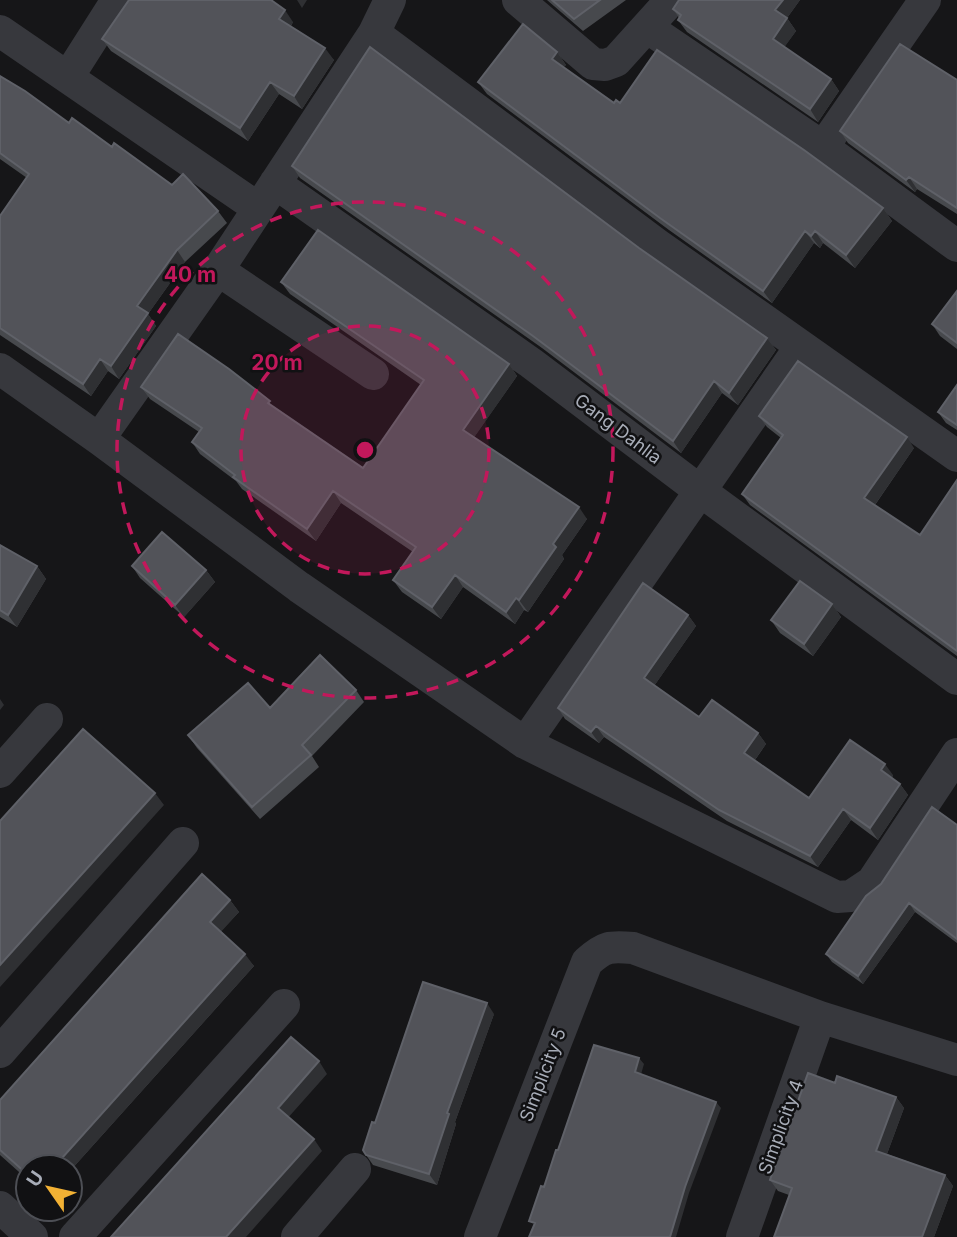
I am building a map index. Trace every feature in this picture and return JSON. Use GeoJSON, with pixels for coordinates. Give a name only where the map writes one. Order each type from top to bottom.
{"type":"FeatureCollection","features":[{"type":"Feature","properties":{"kind":"street"},"geometry":{"type":"LineString","coordinates":[[68,77],[117,0]]}},
{"type":"Feature","properties":{"kind":"street"},"geometry":{"type":"LineString","coordinates":[[99,439],[218,270],[374,33],[390,0]]}},
{"type":"Feature","properties":{"kind":"street"},"geometry":{"type":"LineString","coordinates":[[518,0],[593,64],[605,65],[616,61],[671,0]]}},
{"type":"Feature","properties":{"kind":"street"},"geometry":{"type":"LineString","coordinates":[[823,147],[925,0]]}},
{"type":"Feature","properties":{"kind":"street"},"geometry":{"type":"LineString","coordinates":[[648,28],[823,147],[957,246]]}},
{"type":"Feature","properties":{"kind":"street","name":"Gang Dahlia"},"geometry":{"type":"LineString","coordinates":[[0,31],[68,77],[266,195],[531,363],[957,679]]}},
{"type":"Feature","properties":{"kind":"street"},"geometry":{"type":"LineString","coordinates":[[374,33],[647,237],[957,456]]}},
{"type":"Feature","properties":{"kind":"street"},"geometry":{"type":"LineString","coordinates":[[218,270],[373,374]]}},
{"type":"Feature","properties":{"kind":"street"},"geometry":{"type":"LineString","coordinates":[[525,743],[802,346]]}},
{"type":"Feature","properties":{"kind":"street"},"geometry":{"type":"LineString","coordinates":[[0,369],[299,587],[525,743],[837,897],[851,896],[872,882],[957,754]]}},
{"type":"Feature","properties":{"kind":"street"},"geometry":{"type":"LineString","coordinates":[[0,772],[47,719]]}},
{"type":"Feature","properties":{"kind":"street"},"geometry":{"type":"LineString","coordinates":[[0,1052],[183,843]]}},
{"type":"Feature","properties":{"kind":"street","name":"Simplicity 5"},"geometry":{"type":"LineString","coordinates":[[480,1237],[587,962],[600,950],[612,946],[633,948],[820,1017]]}},
{"type":"Feature","properties":{"kind":"street"},"geometry":{"type":"LineString","coordinates":[[75,1237],[284,1005]]}},
{"type":"Feature","properties":{"kind":"street"},"geometry":{"type":"LineString","coordinates":[[820,1017],[957,1060]]}},
{"type":"Feature","properties":{"kind":"street","name":"Simplicity 4"},"geometry":{"type":"LineString","coordinates":[[741,1237],[820,1017]]}},
{"type":"Feature","properties":{"kind":"street"},"geometry":{"type":"LineString","coordinates":[[297,1237],[355,1169]]}},
{"type":"Feature","properties":{"kind":"street"},"geometry":{"type":"LineString","coordinates":[[0,1207],[32,1237]]}},
{"type":"Feature","properties":{"kind":"building"},"geometry":{"type":"Polygon","coordinates":[[[129,0],[271,0],[285,10],[279,19],[325,48],[294,96],[270,82],[240,128],[102,39],[129,0]]]}},
{"type":"Feature","properties":{"kind":"building"},"geometry":{"type":"Polygon","coordinates":[[[552,0],[600,0],[574,19],[552,0]]]}},
{"type":"Feature","properties":{"kind":"building"},"geometry":{"type":"Polygon","coordinates":[[[679,0],[783,0],[775,10],[787,18],[773,39],[831,79],[810,109],[678,20],[681,15],[673,9],[679,0]]]}},
{"type":"Feature","properties":{"kind":"building"},"geometry":{"type":"Polygon","coordinates":[[[523,24],[557,52],[552,59],[614,103],[616,100],[620,103],[657,50],[804,150],[883,208],[846,255],[815,231],[811,236],[805,231],[763,291],[478,82],[523,24]]]}},
{"type":"Feature","properties":{"kind":"building"},"geometry":{"type":"Polygon","coordinates":[[[900,44],[957,80],[957,208],[909,177],[906,180],[840,131],[900,44]]]}},
{"type":"Feature","properties":{"kind":"building"},"geometry":{"type":"Polygon","coordinates":[[[370,47],[639,248],[767,338],[729,393],[714,381],[673,441],[533,336],[292,166],[370,47]]]}},
{"type":"Feature","properties":{"kind":"building"},"geometry":{"type":"Polygon","coordinates":[[[0,76],[69,123],[72,118],[112,147],[114,143],[172,185],[183,174],[218,211],[177,250],[137,306],[148,313],[111,366],[100,359],[83,384],[0,328],[0,216],[29,174],[0,153],[0,76]]]}},
{"type":"Feature","properties":{"kind":"building"},"geometry":{"type":"Polygon","coordinates":[[[318,230],[509,364],[463,430],[579,507],[553,544],[556,547],[519,600],[516,598],[506,612],[455,575],[432,607],[393,580],[416,547],[333,491],[307,529],[233,477],[235,475],[192,442],[202,428],[141,387],[178,334],[229,369],[270,401],[268,403],[363,468],[424,380],[281,282],[318,230]]]}},
{"type":"Feature","properties":{"kind":"building"},"geometry":{"type":"Polygon","coordinates":[[[957,291],[957,343],[932,324],[957,291]]]}},
{"type":"Feature","properties":{"kind":"building"},"geometry":{"type":"Polygon","coordinates":[[[798,361],[907,437],[864,498],[920,535],[957,480],[957,651],[742,494],[783,435],[759,416],[798,361]]]}},
{"type":"Feature","properties":{"kind":"building"},"geometry":{"type":"Polygon","coordinates":[[[957,385],[957,425],[938,412],[957,385]]]}},
{"type":"Feature","properties":{"kind":"building"},"geometry":{"type":"Polygon","coordinates":[[[162,532],[206,570],[175,605],[132,566],[162,532]]]}},
{"type":"Feature","properties":{"kind":"building"},"geometry":{"type":"Polygon","coordinates":[[[0,545],[37,566],[8,615],[0,610],[0,545]]]}},
{"type":"Feature","properties":{"kind":"building"},"geometry":{"type":"Polygon","coordinates":[[[800,581],[832,604],[804,644],[771,620],[800,581]]]}},
{"type":"Feature","properties":{"kind":"building"},"geometry":{"type":"Polygon","coordinates":[[[643,583],[688,615],[644,678],[699,717],[712,700],[758,733],[744,753],[809,798],[850,740],[885,764],[881,770],[900,784],[870,828],[843,809],[810,856],[719,810],[596,726],[591,732],[558,708],[643,583]]]}},
{"type":"Feature","properties":{"kind":"building"},"geometry":{"type":"Polygon","coordinates":[[[320,655],[356,690],[302,745],[311,755],[252,807],[188,735],[248,683],[270,708],[320,655]]]}},
{"type":"Feature","properties":{"kind":"building"},"geometry":{"type":"Polygon","coordinates":[[[83,729],[155,793],[0,965],[0,821],[83,729]]]}},
{"type":"Feature","properties":{"kind":"building"},"geometry":{"type":"Polygon","coordinates":[[[932,807],[957,825],[957,939],[909,903],[858,976],[826,954],[866,896],[881,884],[932,807]]]}},
{"type":"Feature","properties":{"kind":"building"},"geometry":{"type":"Polygon","coordinates":[[[202,874],[230,900],[210,922],[245,954],[67,1153],[14,1153],[14,1162],[0,1150],[0,1100],[202,874]]]}},
{"type":"Feature","properties":{"kind":"building"},"geometry":{"type":"Polygon","coordinates":[[[423,982],[487,1003],[447,1113],[449,1114],[429,1174],[366,1155],[363,1150],[372,1122],[375,1123],[423,982]]]}},
{"type":"Feature","properties":{"kind":"building"},"geometry":{"type":"Polygon","coordinates":[[[291,1037],[319,1061],[278,1108],[314,1139],[226,1237],[111,1237],[291,1037]]]}},
{"type":"Feature","properties":{"kind":"building"},"geometry":{"type":"Polygon","coordinates":[[[594,1045],[639,1058],[635,1072],[716,1102],[670,1237],[529,1237],[535,1223],[529,1221],[541,1186],[544,1187],[558,1150],[594,1045]]]}},
{"type":"Feature","properties":{"kind":"building"},"geometry":{"type":"Polygon","coordinates":[[[808,1073],[835,1083],[837,1076],[896,1097],[876,1151],[945,1175],[922,1237],[774,1237],[792,1188],[770,1180],[808,1073]]]}}]}
